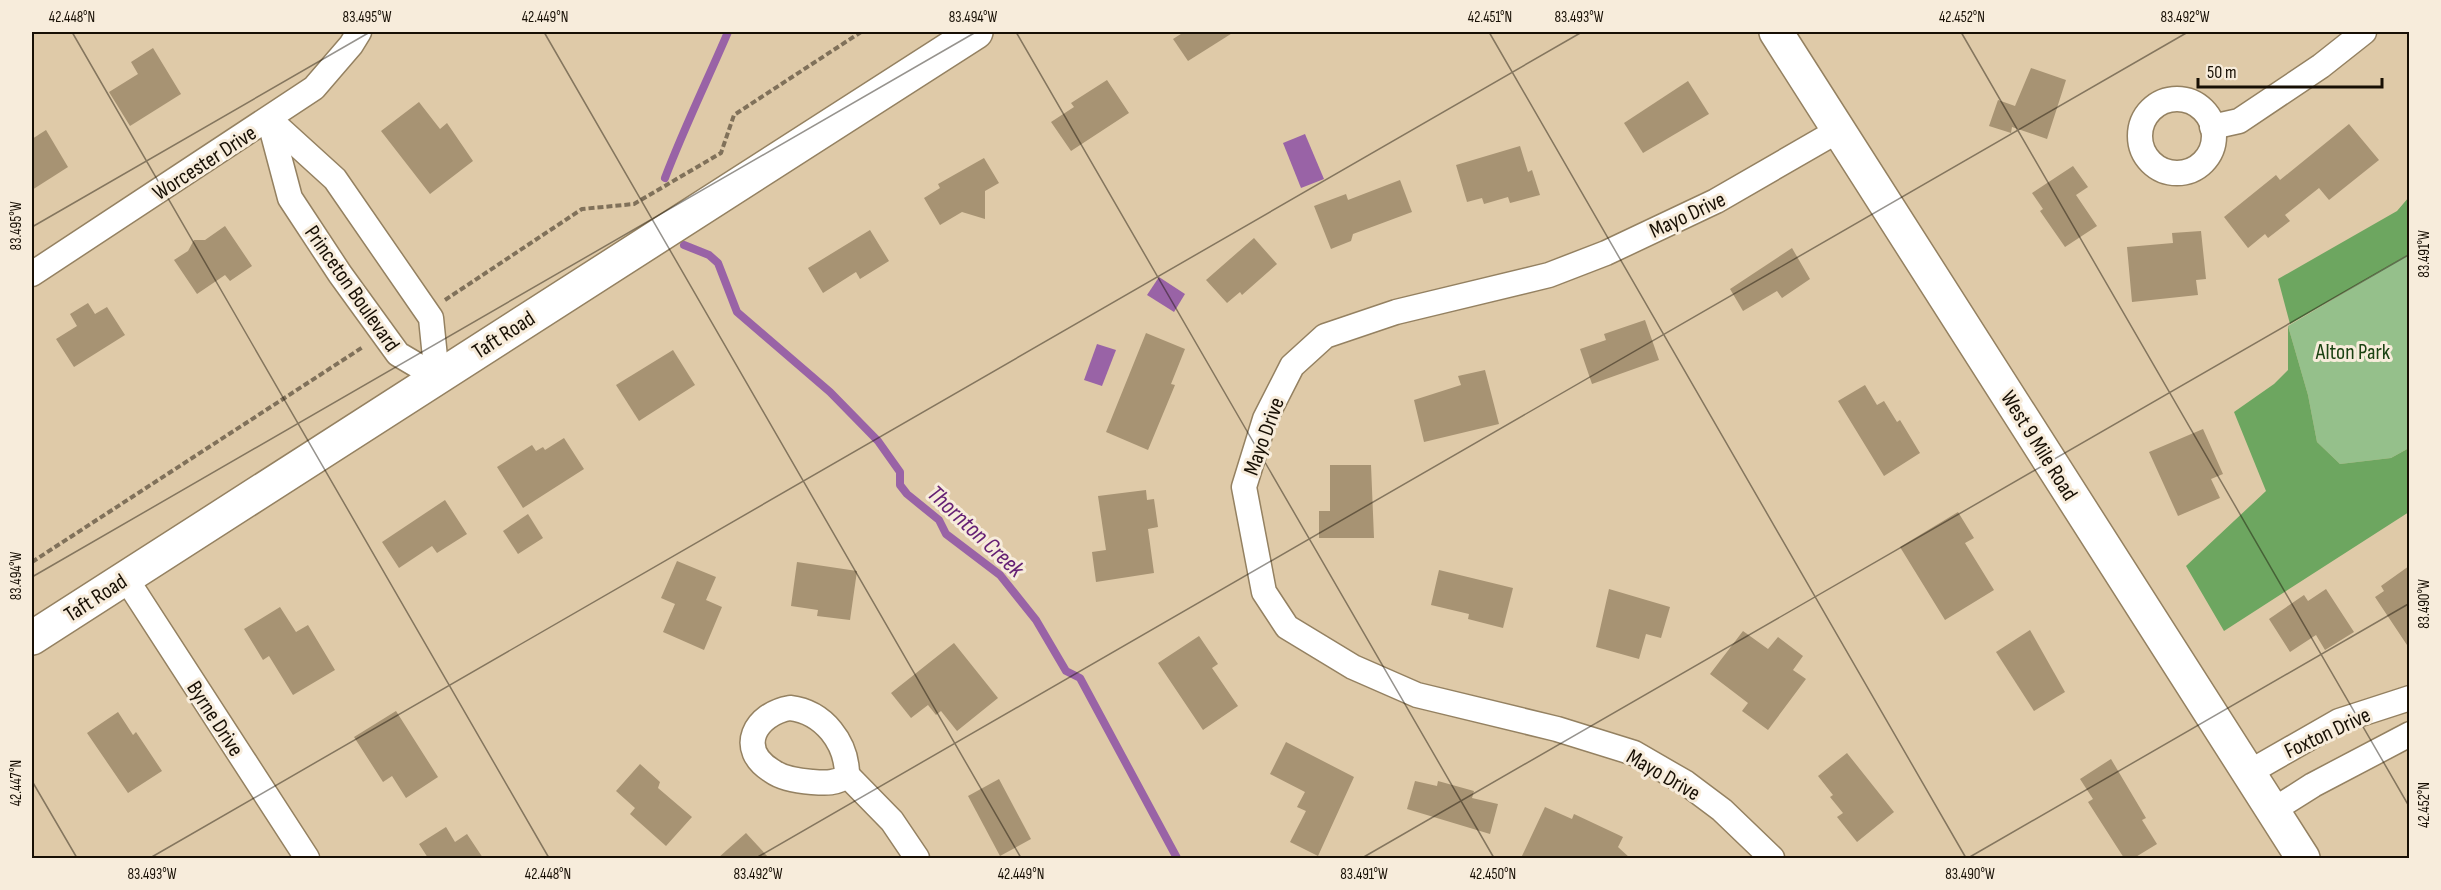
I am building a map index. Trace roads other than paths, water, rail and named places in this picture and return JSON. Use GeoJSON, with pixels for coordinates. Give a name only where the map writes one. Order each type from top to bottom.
{"type":"FeatureCollection","features":[{"type":"Feature","properties":{"kind":"street","name":"Worcester Drive"},"geometry":{"type":"LineString","coordinates":[[32,274],[314,88],[351,45],[359,32]]}},
{"type":"Feature","properties":{"kind":"street","name":"Taft Road"},"geometry":{"type":"LineString","coordinates":[[32,638],[976,32]]}},
{"type":"Feature","properties":{"kind":"street","name":"West 9 Mile Road"},"geometry":{"type":"LineString","coordinates":[[1776,32],[2303,858]]}},
{"type":"Feature","properties":{"kind":"street"},"geometry":{"type":"LineString","coordinates":[[2212,127],[2239,121],[2321,66],[2364,32]]}},
{"type":"Feature","properties":{"kind":"street","name":"Princeton Boulevard"},"geometry":{"type":"LineString","coordinates":[[269,119],[335,179],[431,318],[437,378]]}},
{"type":"Feature","properties":{"kind":"street","name":"Princeton Boulevard"},"geometry":{"type":"LineString","coordinates":[[269,119],[290,198],[398,354],[437,378]]}},
{"type":"Feature","properties":{"kind":"street","name":"Mayo Drive"},"geometry":{"type":"LineString","coordinates":[[1772,858],[1722,810],[1686,783],[1634,753],[1557,729],[1417,695],[1353,667],[1287,627],[1264,592],[1244,487],[1265,419],[1292,366],[1325,336],[1396,312],[1549,275],[1606,253],[1716,201],[1839,130]]}},
{"type":"Feature","properties":{"kind":"street","name":"Byrne Drive"},"geometry":{"type":"LineString","coordinates":[[125,577],[307,858]]}},
{"type":"Feature","properties":{"kind":"street","name":"Foxton Drive"},"geometry":{"type":"LineString","coordinates":[[2248,773],[2339,721],[2409,698]]}},
{"type":"Feature","properties":{"kind":"street","name":"Foxton Drive"},"geometry":{"type":"LineString","coordinates":[[2272,811],[2313,785],[2409,735]]}},
{"type":"Feature","properties":{"kind":"street"},"geometry":{"type":"LineString","coordinates":[[847,775],[892,821],[917,858]]}},
{"type":"Feature","properties":{"kind":"waterway","name":"Thornton Creek"},"geometry":{"type":"LineString","coordinates":[[665,178],[728,32]]}},
{"type":"Feature","properties":{"kind":"waterway","name":"Thornton Creek"},"geometry":{"type":"LineString","coordinates":[[684,245],[709,255],[718,263],[737,312],[830,392],[878,441],[900,472],[900,485],[907,494],[939,520],[946,534],[1000,575],[1036,620],[1066,671],[1080,678],[1177,858]]}},
{"type":"Feature","properties":{"kind":"park label","name":"Alton Park"},"geometry":{"type":"Point","coordinates":[2353,351]}}]}
